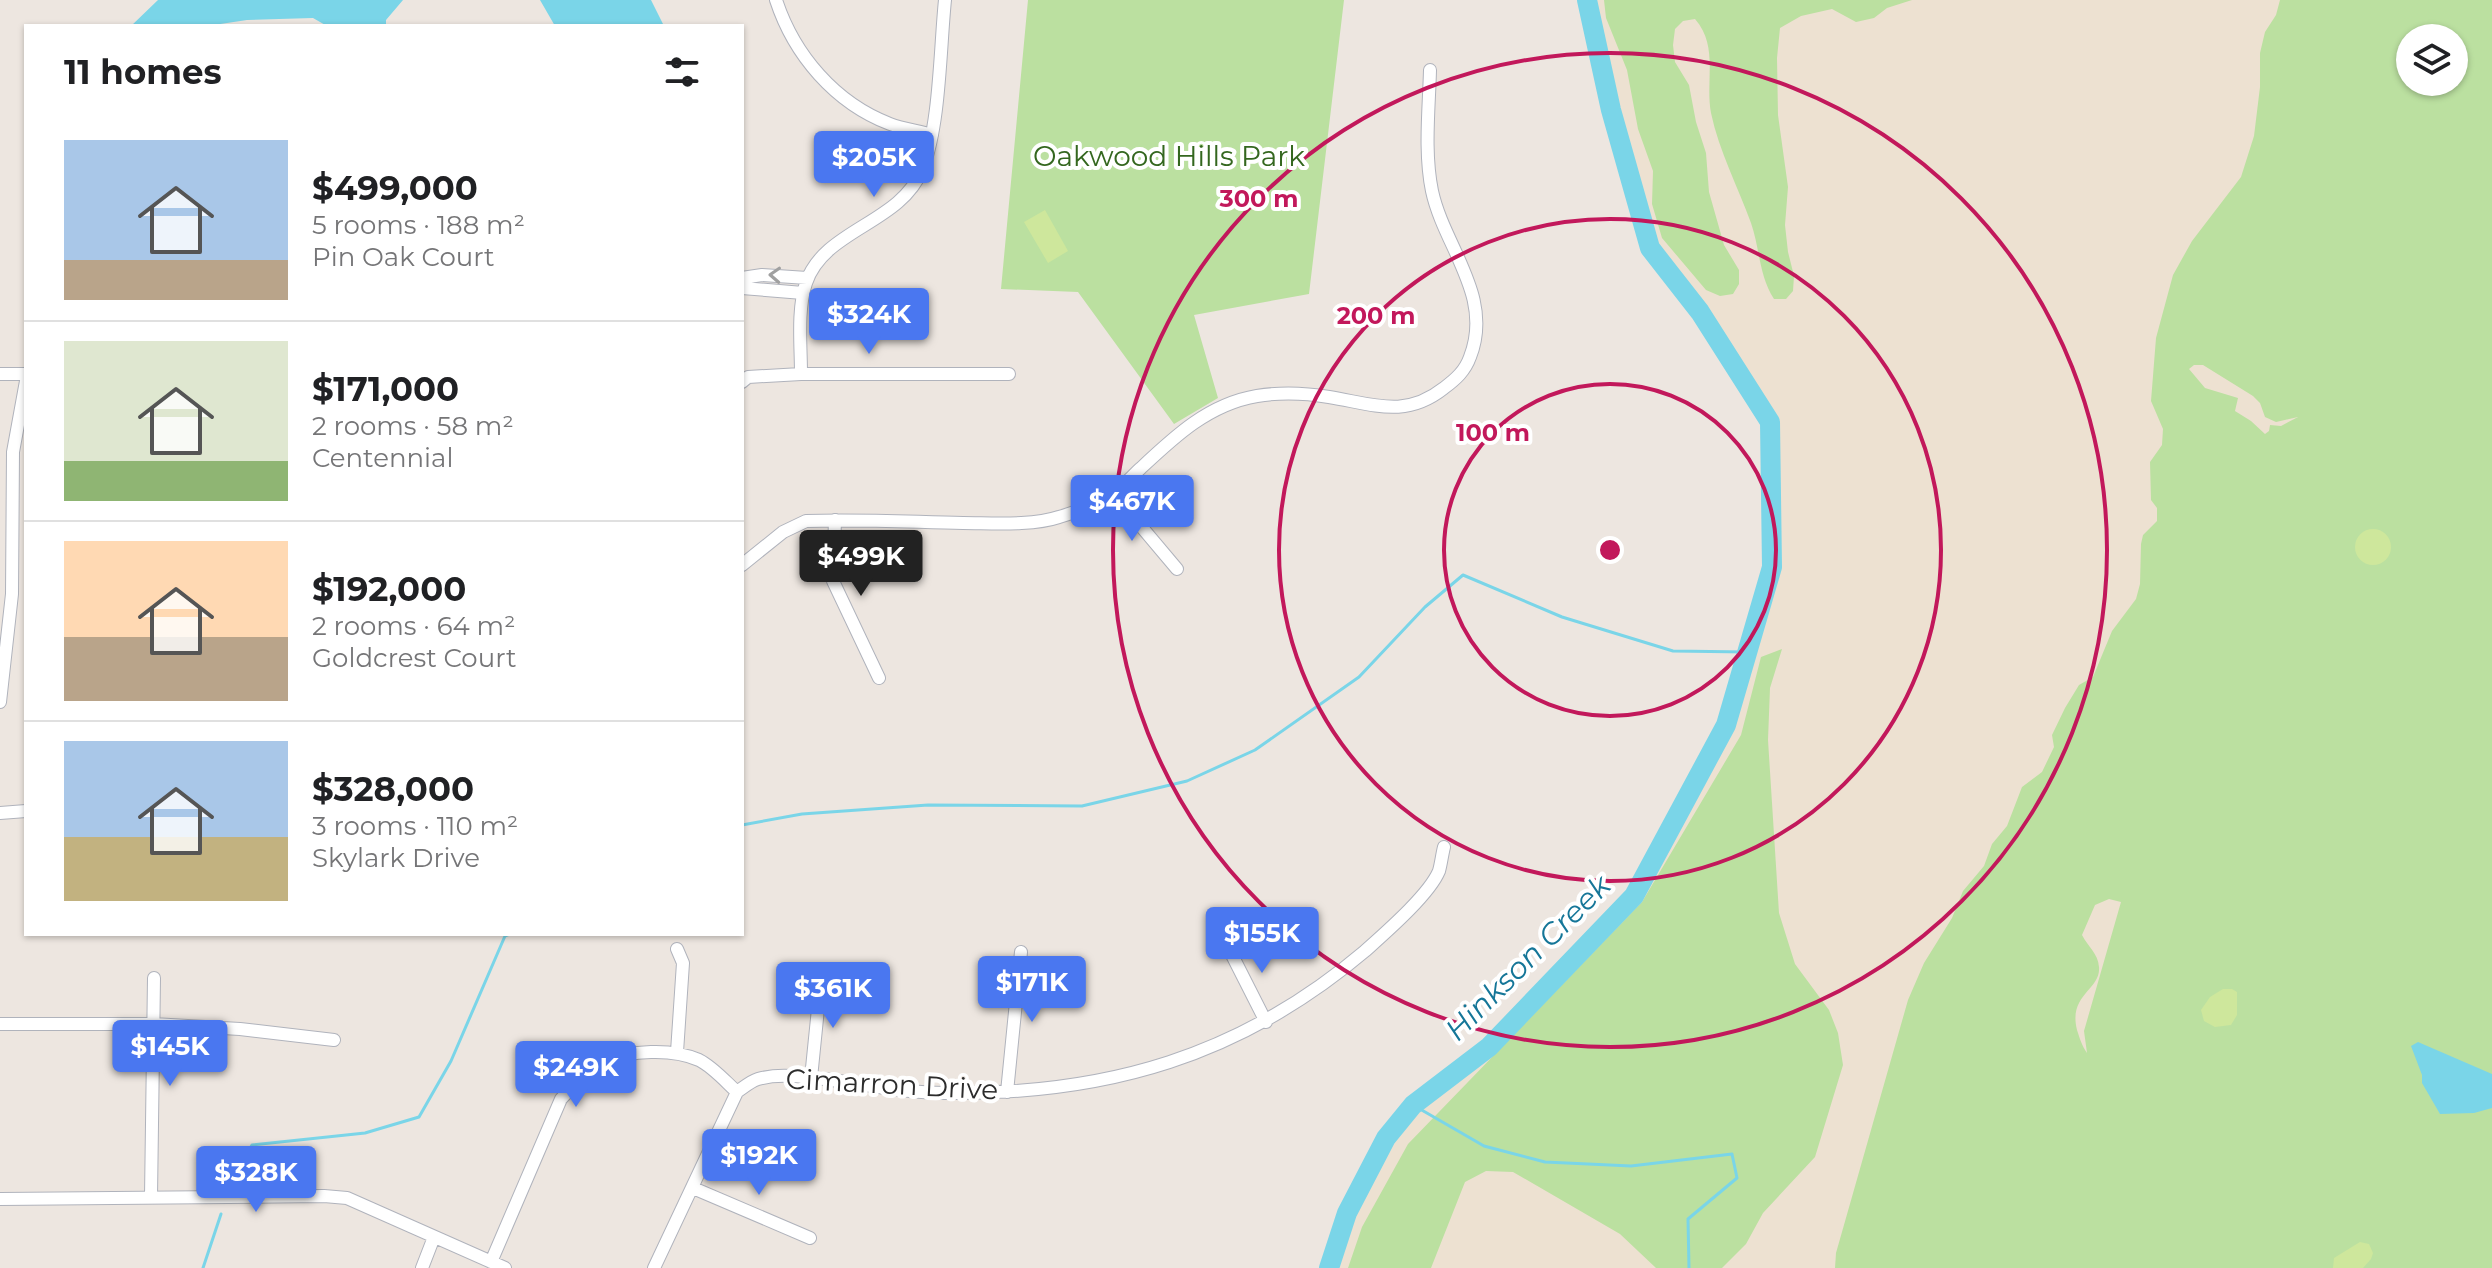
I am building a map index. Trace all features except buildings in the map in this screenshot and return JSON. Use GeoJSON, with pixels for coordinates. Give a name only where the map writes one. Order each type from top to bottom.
{"type":"FeatureCollection","features":[{"type":"Feature","properties":{"kind":"street"},"geometry":{"type":"LineString","coordinates":[[776,0],[795,43],[811,67],[833,89],[855,106],[890,124],[932,135]]}},
{"type":"Feature","properties":{"kind":"street"},"geometry":{"type":"LineString","coordinates":[[801,374],[803,293],[807,278],[829,249],[891,210],[906,196],[922,171],[932,135],[945,0]]}},
{"type":"Feature","properties":{"kind":"street"},"geometry":{"type":"LineString","coordinates":[[744,563],[783,532],[806,521],[1001,524],[1058,518],[1113,493],[1197,419],[1252,397],[1300,393],[1367,406],[1418,405],[1461,375],[1471,356],[1477,327],[1476,309],[1472,289],[1432,191],[1430,70]]}},
{"type":"Feature","properties":{"kind":"street"},"geometry":{"type":"LineString","coordinates":[[744,278],[762,275],[807,278]]}},
{"type":"Feature","properties":{"kind":"street"},"geometry":{"type":"LineString","coordinates":[[744,288],[803,293]]}},
{"type":"Feature","properties":{"kind":"street"},"geometry":{"type":"LineString","coordinates":[[0,374],[24,374]]}},
{"type":"Feature","properties":{"kind":"street"},"geometry":{"type":"LineString","coordinates":[[744,380],[748,377],[801,374],[1009,374]]}},
{"type":"Feature","properties":{"kind":"street"},"geometry":{"type":"LineString","coordinates":[[0,702],[12,594],[13,452],[24,392]]}},
{"type":"Feature","properties":{"kind":"street"},"geometry":{"type":"LineString","coordinates":[[1113,493],[1177,569]]}},
{"type":"Feature","properties":{"kind":"street"},"geometry":{"type":"LineString","coordinates":[[835,520],[833,581],[879,678]]}},
{"type":"Feature","properties":{"kind":"street"},"geometry":{"type":"LineString","coordinates":[[0,813],[24,811]]}},
{"type":"Feature","properties":{"kind":"street","name":"Cimarron Drive"},"geometry":{"type":"LineString","coordinates":[[737,1092],[755,1080],[784,1075],[942,1093],[1007,1092],[1080,1086],[1152,1069],[1215,1046],[1266,1022],[1330,980],[1398,923],[1438,873],[1444,847]]}},
{"type":"Feature","properties":{"kind":"street"},"geometry":{"type":"LineString","coordinates":[[1227,945],[1266,1022]]}},
{"type":"Feature","properties":{"kind":"street"},"geometry":{"type":"LineString","coordinates":[[677,949],[683,963],[677,1052]]}},
{"type":"Feature","properties":{"kind":"street"},"geometry":{"type":"LineString","coordinates":[[1007,1092],[1021,952]]}},
{"type":"Feature","properties":{"kind":"street"},"geometry":{"type":"LineString","coordinates":[[151,1197],[154,978]]}},
{"type":"Feature","properties":{"kind":"street"},"geometry":{"type":"LineString","coordinates":[[811,1078],[821,979]]}},
{"type":"Feature","properties":{"kind":"street"},"geometry":{"type":"LineString","coordinates":[[0,1024],[153,1024],[240,1029],[334,1040]]}},
{"type":"Feature","properties":{"kind":"street"},"geometry":{"type":"LineString","coordinates":[[491,1262],[561,1099],[580,1079],[602,1063],[637,1054],[677,1052],[703,1062],[737,1092],[654,1268]]}},
{"type":"Feature","properties":{"kind":"street"},"geometry":{"type":"LineString","coordinates":[[693,1188],[810,1238]]}},
{"type":"Feature","properties":{"kind":"street"},"geometry":{"type":"LineString","coordinates":[[0,1199],[347,1198],[505,1268]]}},
{"type":"Feature","properties":{"kind":"street"},"geometry":{"type":"LineString","coordinates":[[422,1268],[434,1237]]}},
{"type":"Feature","properties":{"kind":"shaded area"},"geometry":{"type":"Polygon","coordinates":[[[1588,0],[2414,0],[2440,24],[2396,24],[2396,96],[2468,96],[2468,51],[2492,73],[2492,1268],[1329,1268],[1347,1213],[1386,1138],[1413,1105],[1489,1047],[1634,896],[1726,725],[1772,567],[1770,422],[1650,248],[1611,110],[1588,0]]]}},
{"type":"Feature","properties":{"kind":"green space","name":"Oakwood Hills Park"},"geometry":{"type":"Polygon","coordinates":[[[1028,0],[1344,0],[1309,294],[1194,315],[1218,398],[1174,424],[1078,292],[1001,289],[1028,0]]]}},
{"type":"Feature","properties":{"kind":"green space"},"geometry":{"type":"Polygon","coordinates":[[[1604,0],[1912,0],[1887,8],[1874,18],[1856,22],[1832,9],[1801,16],[1780,28],[1778,115],[1788,187],[1785,225],[1794,276],[1793,291],[1786,299],[1774,299],[1769,290],[1751,223],[1719,141],[1711,113],[1707,41],[1695,19],[1683,21],[1675,29],[1675,62],[1689,85],[1706,153],[1709,192],[1724,245],[1739,270],[1739,284],[1733,294],[1720,296],[1706,290],[1662,238],[1652,204],[1653,171],[1638,129],[1627,70],[1606,18],[1604,0]]]}},
{"type":"Feature","properties":{"kind":"green space"},"geometry":{"type":"Polygon","coordinates":[[[2280,0],[2492,0],[2492,1268],[1835,1268],[1836,1253],[1908,1000],[1924,963],[1952,918],[1963,891],[1984,866],[1992,844],[2007,826],[2022,787],[2042,772],[2054,747],[2052,735],[2065,708],[2079,685],[2093,677],[2112,631],[2136,599],[2143,535],[2157,521],[2157,508],[2151,500],[2150,462],[2162,445],[2163,429],[2151,401],[2156,338],[2173,275],[2192,241],[2241,177],[2254,136],[2260,87],[2260,53],[2265,32],[2276,15],[2280,0]],[[2194,365],[2189,369],[2205,388],[2238,398],[2235,411],[2265,434],[2270,425],[2281,426],[2298,417],[2276,422],[2265,417],[2260,403],[2253,396],[2203,365],[2194,365]],[[2109,899],[2095,905],[2082,935],[2097,958],[2099,967],[2098,975],[2081,1000],[2075,1018],[2087,1053],[2084,1031],[2121,902],[2109,899]]]}},
{"type":"Feature","properties":{"kind":"green space"},"geometry":{"type":"Polygon","coordinates":[[[1045,210],[1068,251],[1048,263],[1024,222],[1045,210]]]}},
{"type":"Feature","properties":{"kind":"green space"},"geometry":{"type":"Polygon","coordinates":[[[2373,529],[2386,534],[2391,547],[2386,560],[2373,565],[2360,560],[2355,547],[2360,534],[2373,529]]]}},
{"type":"Feature","properties":{"kind":"green space"},"geometry":{"type":"Polygon","coordinates":[[[1782,649],[1770,688],[1768,740],[1779,913],[1795,964],[1829,1010],[1838,1033],[1843,1065],[1815,1157],[1763,1213],[1746,1244],[1722,1268],[1656,1268],[1620,1234],[1513,1172],[1486,1171],[1465,1182],[1431,1268],[1348,1268],[1362,1227],[1408,1144],[1642,902],[1741,735],[1761,657],[1782,649]]]}},
{"type":"Feature","properties":{"kind":"green space"},"geometry":{"type":"Polygon","coordinates":[[[2223,989],[2237,992],[2237,1015],[2231,1025],[2215,1027],[2204,1021],[2201,1010],[2210,997],[2223,989]]]}},
{"type":"Feature","properties":{"kind":"green space"},"geometry":{"type":"Polygon","coordinates":[[[2360,1242],[2369,1244],[2373,1253],[2363,1268],[2333,1268],[2334,1258],[2360,1242]]]}},
{"type":"Feature","properties":{"kind":"water"},"geometry":{"type":"Polygon","coordinates":[[[158,0],[403,0],[386,24],[324,24],[313,18],[220,24],[133,24],[158,0]]]}},
{"type":"Feature","properties":{"kind":"water"},"geometry":{"type":"Polygon","coordinates":[[[540,0],[651,0],[663,24],[554,24],[540,0]]]}},
{"type":"Feature","properties":{"kind":"water"},"geometry":{"type":"Polygon","coordinates":[[[2418,1042],[2492,1074],[2492,1108],[2474,1113],[2440,1114],[2422,1083],[2411,1046],[2418,1042]]]}},
{"type":"Feature","properties":{"kind":"waterway","name":"Hinkson Creek"},"geometry":{"type":"LineString","coordinates":[[1329,1268],[1347,1213],[1386,1138],[1413,1105],[1489,1047],[1634,896],[1726,725],[1772,567],[1770,422],[1700,312],[1650,248],[1611,110],[1587,0]]}},
{"type":"Feature","properties":{"kind":"waterway"},"geometry":{"type":"LineString","coordinates":[[744,825],[802,814],[928,805],[1082,806],[1187,781],[1255,750],[1359,677],[1425,607],[1463,575],[1562,617],[1673,651],[1747,652]]}},
{"type":"Feature","properties":{"kind":"waterway"},"geometry":{"type":"LineString","coordinates":[[233,1177],[252,1145],[365,1133],[419,1117],[451,1061],[505,936]]}},
{"type":"Feature","properties":{"kind":"waterway"},"geometry":{"type":"LineString","coordinates":[[1413,1105],[1484,1146],[1545,1162],[1631,1166],[1732,1154],[1737,1178],[1688,1219],[1689,1268]]}},
{"type":"Feature","properties":{"kind":"waterway"},"geometry":{"type":"LineString","coordinates":[[203,1268],[221,1214]]}}]}
